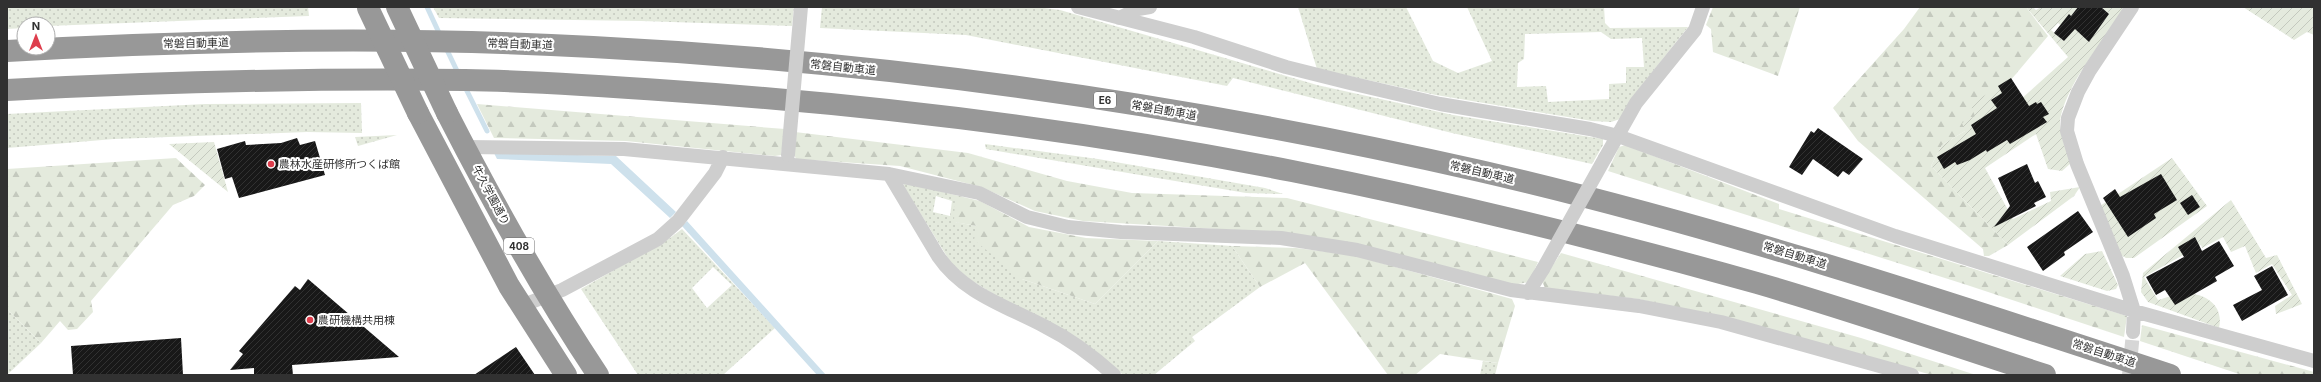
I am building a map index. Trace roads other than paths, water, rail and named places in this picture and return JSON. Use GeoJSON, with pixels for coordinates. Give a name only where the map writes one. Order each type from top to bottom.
{"type":"FeatureCollection","features":[{"type":"Feature","properties":{"kind":"highway","name":"牛久学園通り"},"geometry":{"type":"LineString","coordinates":[[397,7],[465,147],[548,296],[598,375]]}},
{"type":"Feature","properties":{"kind":"highway","name":"408"},"geometry":{"type":"LineString","coordinates":[[368,8],[436,149],[521,306],[566,375]]}},
{"type":"Feature","properties":{"kind":"highway","name":"常磐自動車道"},"geometry":{"type":"LineString","coordinates":[[7,51],[123,44],[257,41],[461,42],[594,47],[746,57],[893,72],[1085,97],[1304,133],[1482,172],[1633,209],[1931,296],[2170,375]]}},
{"type":"Feature","properties":{"kind":"highway"},"geometry":{"type":"LineString","coordinates":[[7,90],[124,84],[255,80],[469,80],[747,96],[900,111],[1080,134],[1290,170],[1478,211],[1621,246],[1763,285],[2045,375]]}},
{"type":"Feature","properties":{"kind":"street"},"geometry":{"type":"LineString","coordinates":[[788,160],[801,7]]}},
{"type":"Feature","properties":{"kind":"street"},"geometry":{"type":"LineString","coordinates":[[1078,7],[1194,37],[1286,67],[1350,83],[1440,104],[1590,129],[1618,136],[1895,236],[2134,311],[2314,361]]}},
{"type":"Feature","properties":{"kind":"street"},"geometry":{"type":"LineString","coordinates":[[1118,18],[1138,9],[1150,7]]}},
{"type":"Feature","properties":{"kind":"street"},"geometry":{"type":"LineString","coordinates":[[1528,293],[1636,103],[1694,30],[1703,7]]}},
{"type":"Feature","properties":{"kind":"street"},"geometry":{"type":"LineString","coordinates":[[2132,7],[2090,70],[2078,92],[2068,118],[2067,131],[2077,164],[2123,276],[2134,311],[2133,332]]}},
{"type":"Feature","properties":{"kind":"street"},"geometry":{"type":"LineString","coordinates":[[465,147],[624,149],[723,157],[788,160],[889,174],[979,193],[1027,217],[1068,228],[1281,238],[1357,250],[1528,293],[1639,306],[1721,322],[1912,375]]}},
{"type":"Feature","properties":{"kind":"street"},"geometry":{"type":"LineString","coordinates":[[521,306],[548,296],[658,238],[678,221],[715,173],[723,157]]}},
{"type":"Feature","properties":{"kind":"street"},"geometry":{"type":"LineString","coordinates":[[889,174],[938,256],[946,268],[960,281],[979,294],[1069,339],[1114,375]]}},
{"type":"Feature","properties":{"kind":"water"},"geometry":{"type":"Polygon","coordinates":[[[494,153],[616,156],[676,212],[670,218],[611,164],[497,159],[494,153]]]}},
{"type":"Feature","properties":{"kind":"water"},"geometry":{"type":"Polygon","coordinates":[[[687,221],[826,375],[817,375],[682,226],[687,221]]]}},
{"type":"Feature","properties":{"kind":"waterway"},"geometry":{"type":"LineString","coordinates":[[427,7],[440,35]]}},
{"type":"Feature","properties":{"kind":"waterway"},"geometry":{"type":"LineString","coordinates":[[446,48],[459,75]]}},
{"type":"Feature","properties":{"kind":"waterway"},"geometry":{"type":"LineString","coordinates":[[464,85],[487,131]]}},
{"type":"Feature","properties":{"kind":"tunnel"},"geometry":{"type":"LineString","coordinates":[[2129,375],[2133,332]]}},
{"type":"Feature","properties":{"kind":"place","name":"農林水産研修所つくば館"},"geometry":{"type":"Point","coordinates":[271,164]}},
{"type":"Feature","properties":{"kind":"place","name":"農研機構共用棟"},"geometry":{"type":"Point","coordinates":[310,320]}}]}
